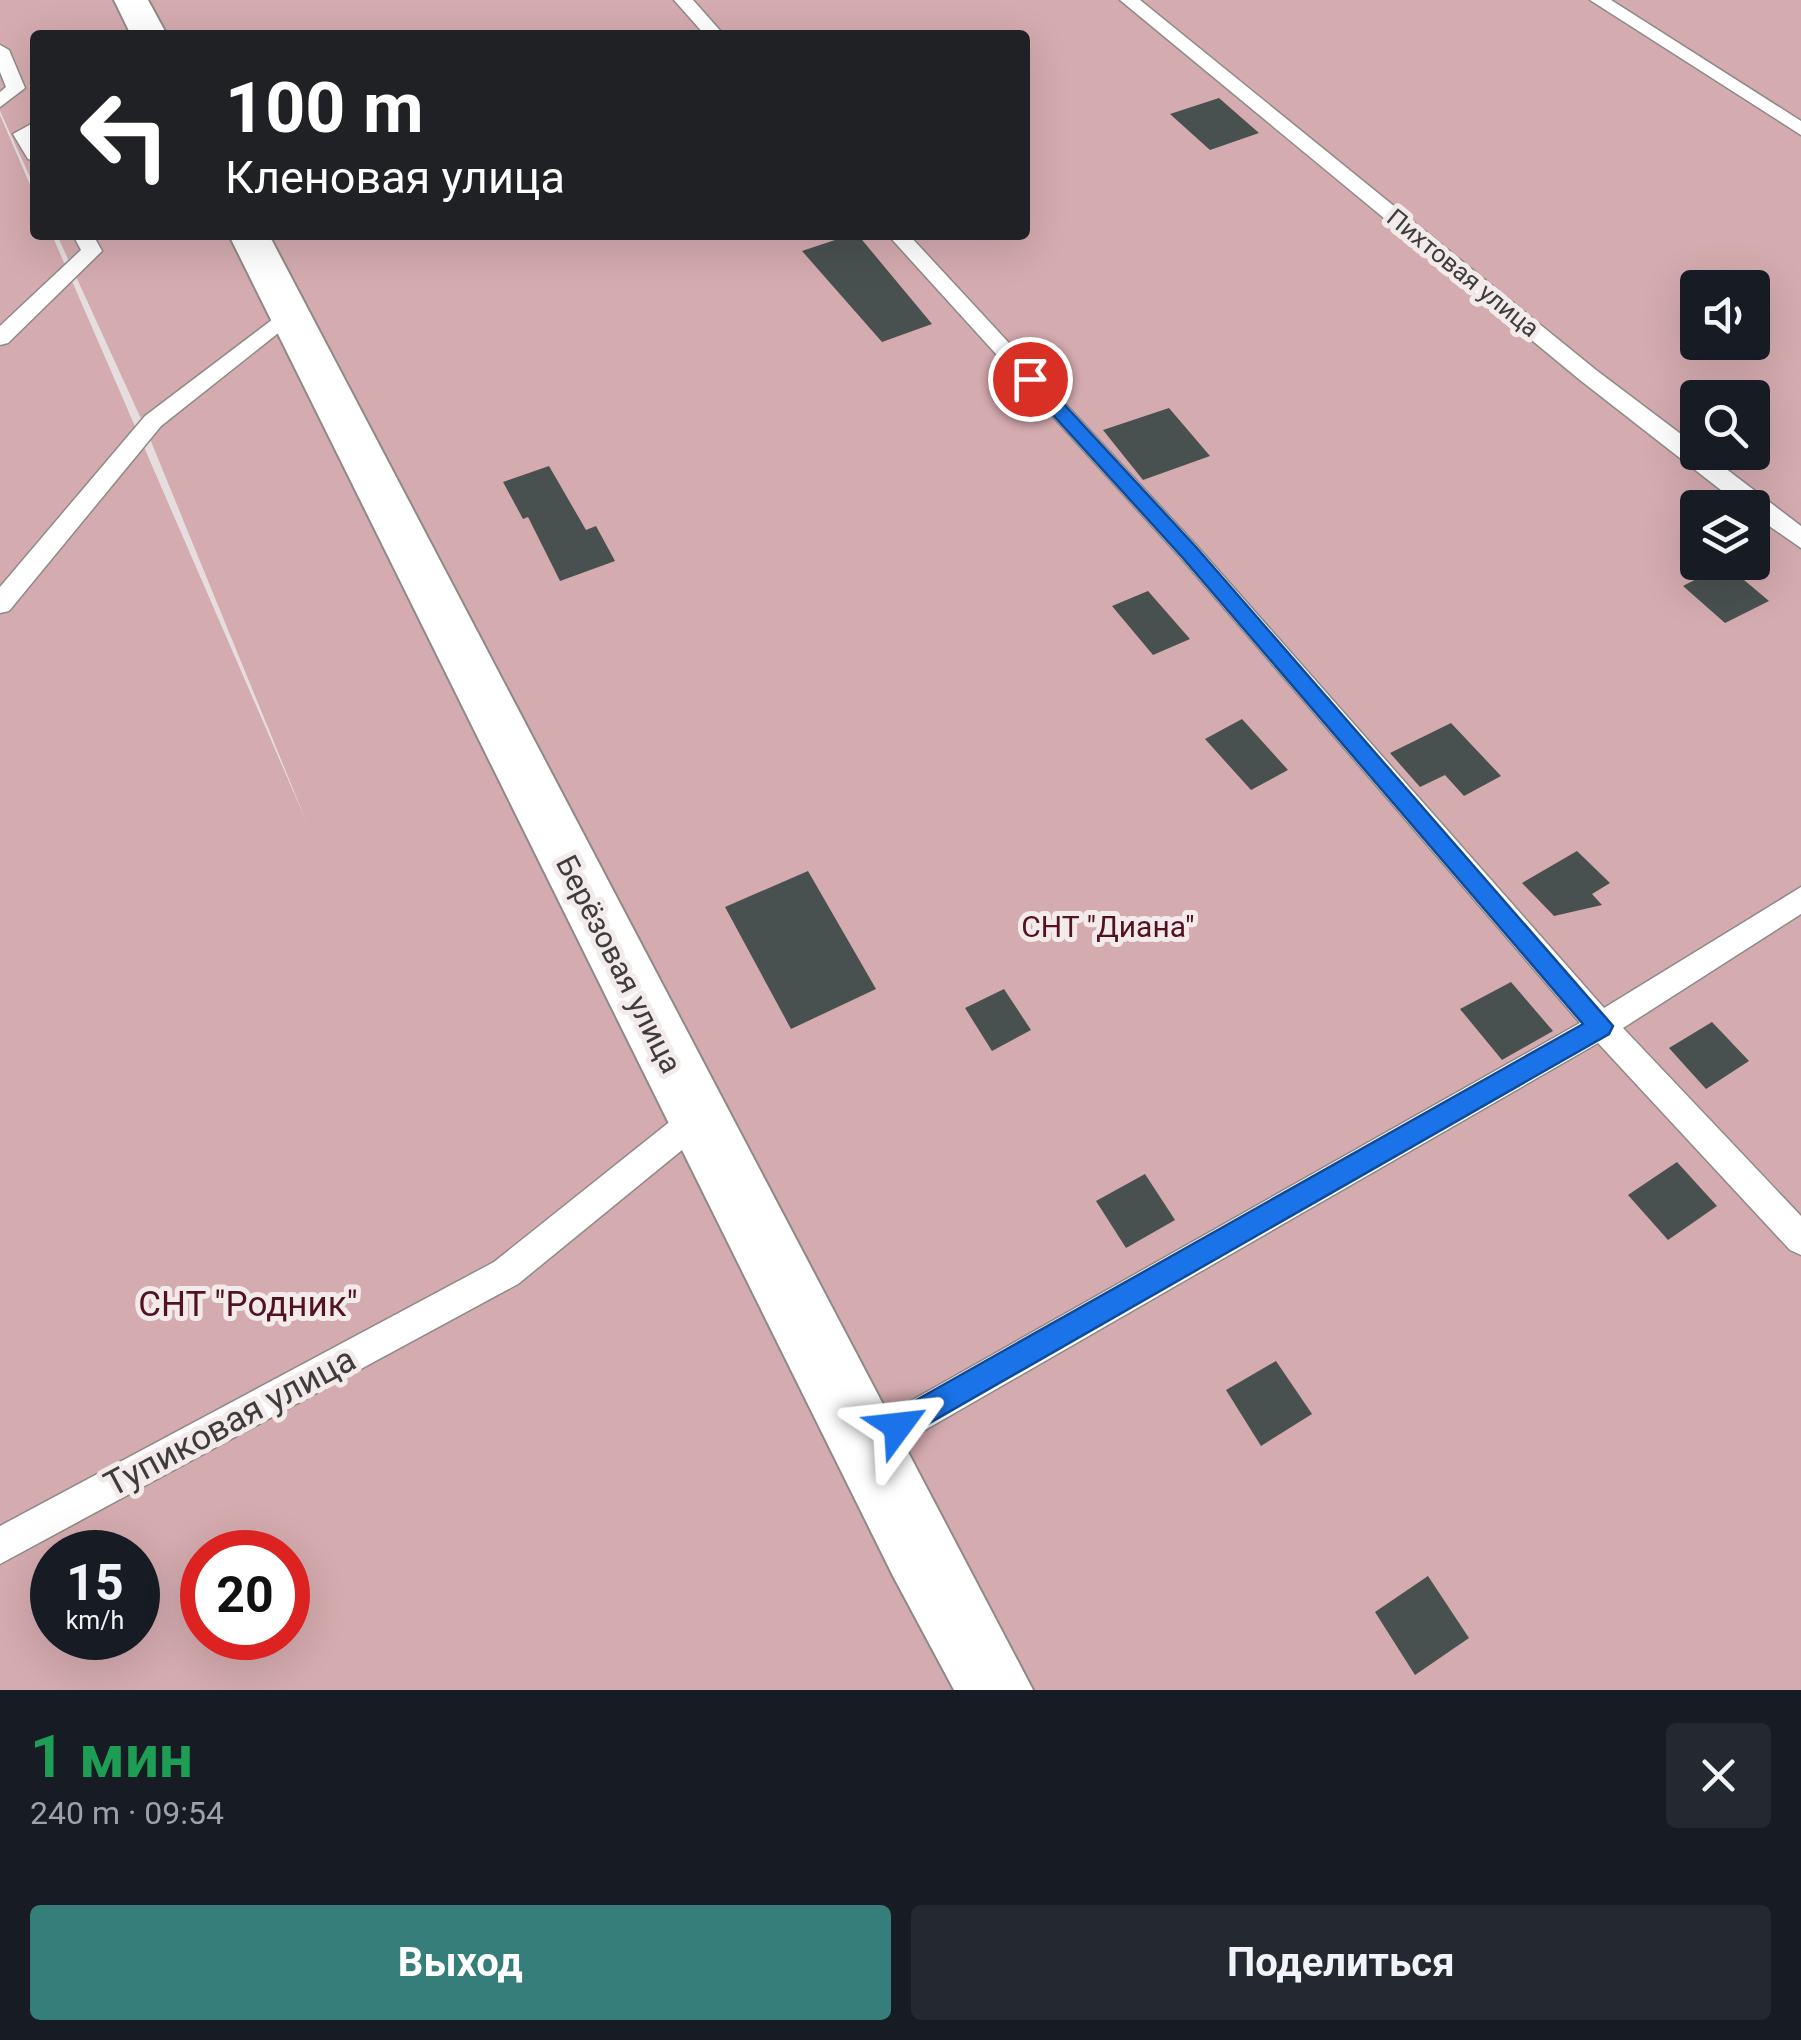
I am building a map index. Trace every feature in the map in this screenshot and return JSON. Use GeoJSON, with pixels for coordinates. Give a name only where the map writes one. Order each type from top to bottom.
{"type":"FeatureCollection","features":[{"type":"Feature","properties":{"kind":"street"},"geometry":{"type":"LineString","coordinates":[[131,0],[146,30]]}},
{"type":"Feature","properties":{"kind":"street","name":"Берёзовая улица"},"geometry":{"type":"LineString","coordinates":[[252,240],[864,1446],[995,1690]]}},
{"type":"Feature","properties":{"kind":"lane"},"geometry":{"type":"LineString","coordinates":[[683,0],[710,30]]}},
{"type":"Feature","properties":{"kind":"lane","name":"Пихтовая улица"},"geometry":{"type":"LineString","coordinates":[[1130,0],[1588,375],[1801,538]]}},
{"type":"Feature","properties":{"kind":"lane"},"geometry":{"type":"LineString","coordinates":[[1599,0],[1801,128]]}},
{"type":"Feature","properties":{"kind":"lane"},"geometry":{"type":"LineString","coordinates":[[0,50],[16,88],[0,101]]}},
{"type":"Feature","properties":{"kind":"lane"},"geometry":{"type":"LineString","coordinates":[[0,338],[92,251],[85,240]]}},
{"type":"Feature","properties":{"kind":"lane"},"geometry":{"type":"LineString","coordinates":[[903,240],[1189,552],[1601,1026],[1801,1240]]}},
{"type":"Feature","properties":{"kind":"lane"},"geometry":{"type":"LineString","coordinates":[[0,604],[153,420],[289,314]]}},
{"type":"Feature","properties":{"kind":"lane"},"geometry":{"type":"LineString","coordinates":[[864,1446],[1601,1026],[1801,898]]}},
{"type":"Feature","properties":{"kind":"lane","name":"Тупиковая улица"},"geometry":{"type":"LineString","coordinates":[[0,1546],[506,1273],[698,1118]]}},
{"type":"Feature","properties":{"kind":"green space","name":"СНТ \"Диана\""},"geometry":{"type":"Polygon","coordinates":[[[0,0],[1801,0],[1801,1690],[0,1690],[0,115],[30,184],[30,240],[54,240],[307,823],[148,434],[59,240],[1030,240],[1030,30],[30,30],[30,177],[0,111],[0,0]]]}},
{"type":"Feature","properties":{"kind":"building"},"geometry":{"type":"Polygon","coordinates":[[[1219,98],[1259,133],[1210,150],[1170,114],[1219,98]]]}},
{"type":"Feature","properties":{"kind":"building"},"geometry":{"type":"Polygon","coordinates":[[[835,240],[862,240],[932,324],[882,342],[802,251],[835,240]]]}},
{"type":"Feature","properties":{"kind":"building"},"geometry":{"type":"Polygon","coordinates":[[[1169,408],[1210,456],[1143,480],[1103,430],[1169,408]]]}},
{"type":"Feature","properties":{"kind":"building"},"geometry":{"type":"Polygon","coordinates":[[[549,466],[586,530],[596,526],[615,561],[560,581],[528,517],[523,519],[503,482],[549,466]]]}},
{"type":"Feature","properties":{"kind":"building"},"geometry":{"type":"Polygon","coordinates":[[[1694,580],[1744,580],[1769,601],[1725,623],[1683,586],[1694,580]]]}},
{"type":"Feature","properties":{"kind":"building"},"geometry":{"type":"Polygon","coordinates":[[[1148,591],[1190,639],[1153,655],[1112,606],[1148,591]]]}},
{"type":"Feature","properties":{"kind":"building"},"geometry":{"type":"Polygon","coordinates":[[[1242,719],[1288,770],[1251,790],[1205,739],[1242,719]]]}},
{"type":"Feature","properties":{"kind":"building"},"geometry":{"type":"Polygon","coordinates":[[[1451,723],[1501,776],[1464,796],[1445,775],[1420,787],[1390,753],[1451,723]]]}},
{"type":"Feature","properties":{"kind":"building"},"geometry":{"type":"Polygon","coordinates":[[[1577,851],[1610,883],[1592,894],[1602,905],[1554,916],[1522,883],[1577,851]]]}},
{"type":"Feature","properties":{"kind":"building"},"geometry":{"type":"Polygon","coordinates":[[[808,871],[876,989],[791,1029],[725,907],[808,871]]]}},
{"type":"Feature","properties":{"kind":"building"},"geometry":{"type":"Polygon","coordinates":[[[1511,982],[1553,1031],[1502,1060],[1460,1009],[1511,982]]]}},
{"type":"Feature","properties":{"kind":"building"},"geometry":{"type":"Polygon","coordinates":[[[1004,989],[1031,1030],[992,1051],[965,1008],[1004,989]]]}},
{"type":"Feature","properties":{"kind":"building"},"geometry":{"type":"Polygon","coordinates":[[[1712,1022],[1749,1061],[1706,1089],[1669,1048],[1712,1022]]]}},
{"type":"Feature","properties":{"kind":"building"},"geometry":{"type":"Polygon","coordinates":[[[1677,1162],[1717,1206],[1668,1240],[1628,1195],[1677,1162]]]}},
{"type":"Feature","properties":{"kind":"building"},"geometry":{"type":"Polygon","coordinates":[[[1145,1174],[1175,1220],[1126,1248],[1096,1201],[1145,1174]]]}},
{"type":"Feature","properties":{"kind":"building"},"geometry":{"type":"Polygon","coordinates":[[[1276,1361],[1312,1414],[1261,1446],[1226,1390],[1276,1361]]]}},
{"type":"Feature","properties":{"kind":"building"},"geometry":{"type":"Polygon","coordinates":[[[1428,1576],[1469,1638],[1415,1675],[1375,1612],[1428,1576]]]}},
{"type":"Feature","properties":{"kind":"route"},"geometry":{"type":"LineString","coordinates":[[898,1426],[1601,1026],[1189,552],[1030,379]]}},
{"type":"Feature","properties":{"kind":"park label","name":"СНТ \"Родник\""},"geometry":{"type":"Point","coordinates":[248,1304]}}]}
